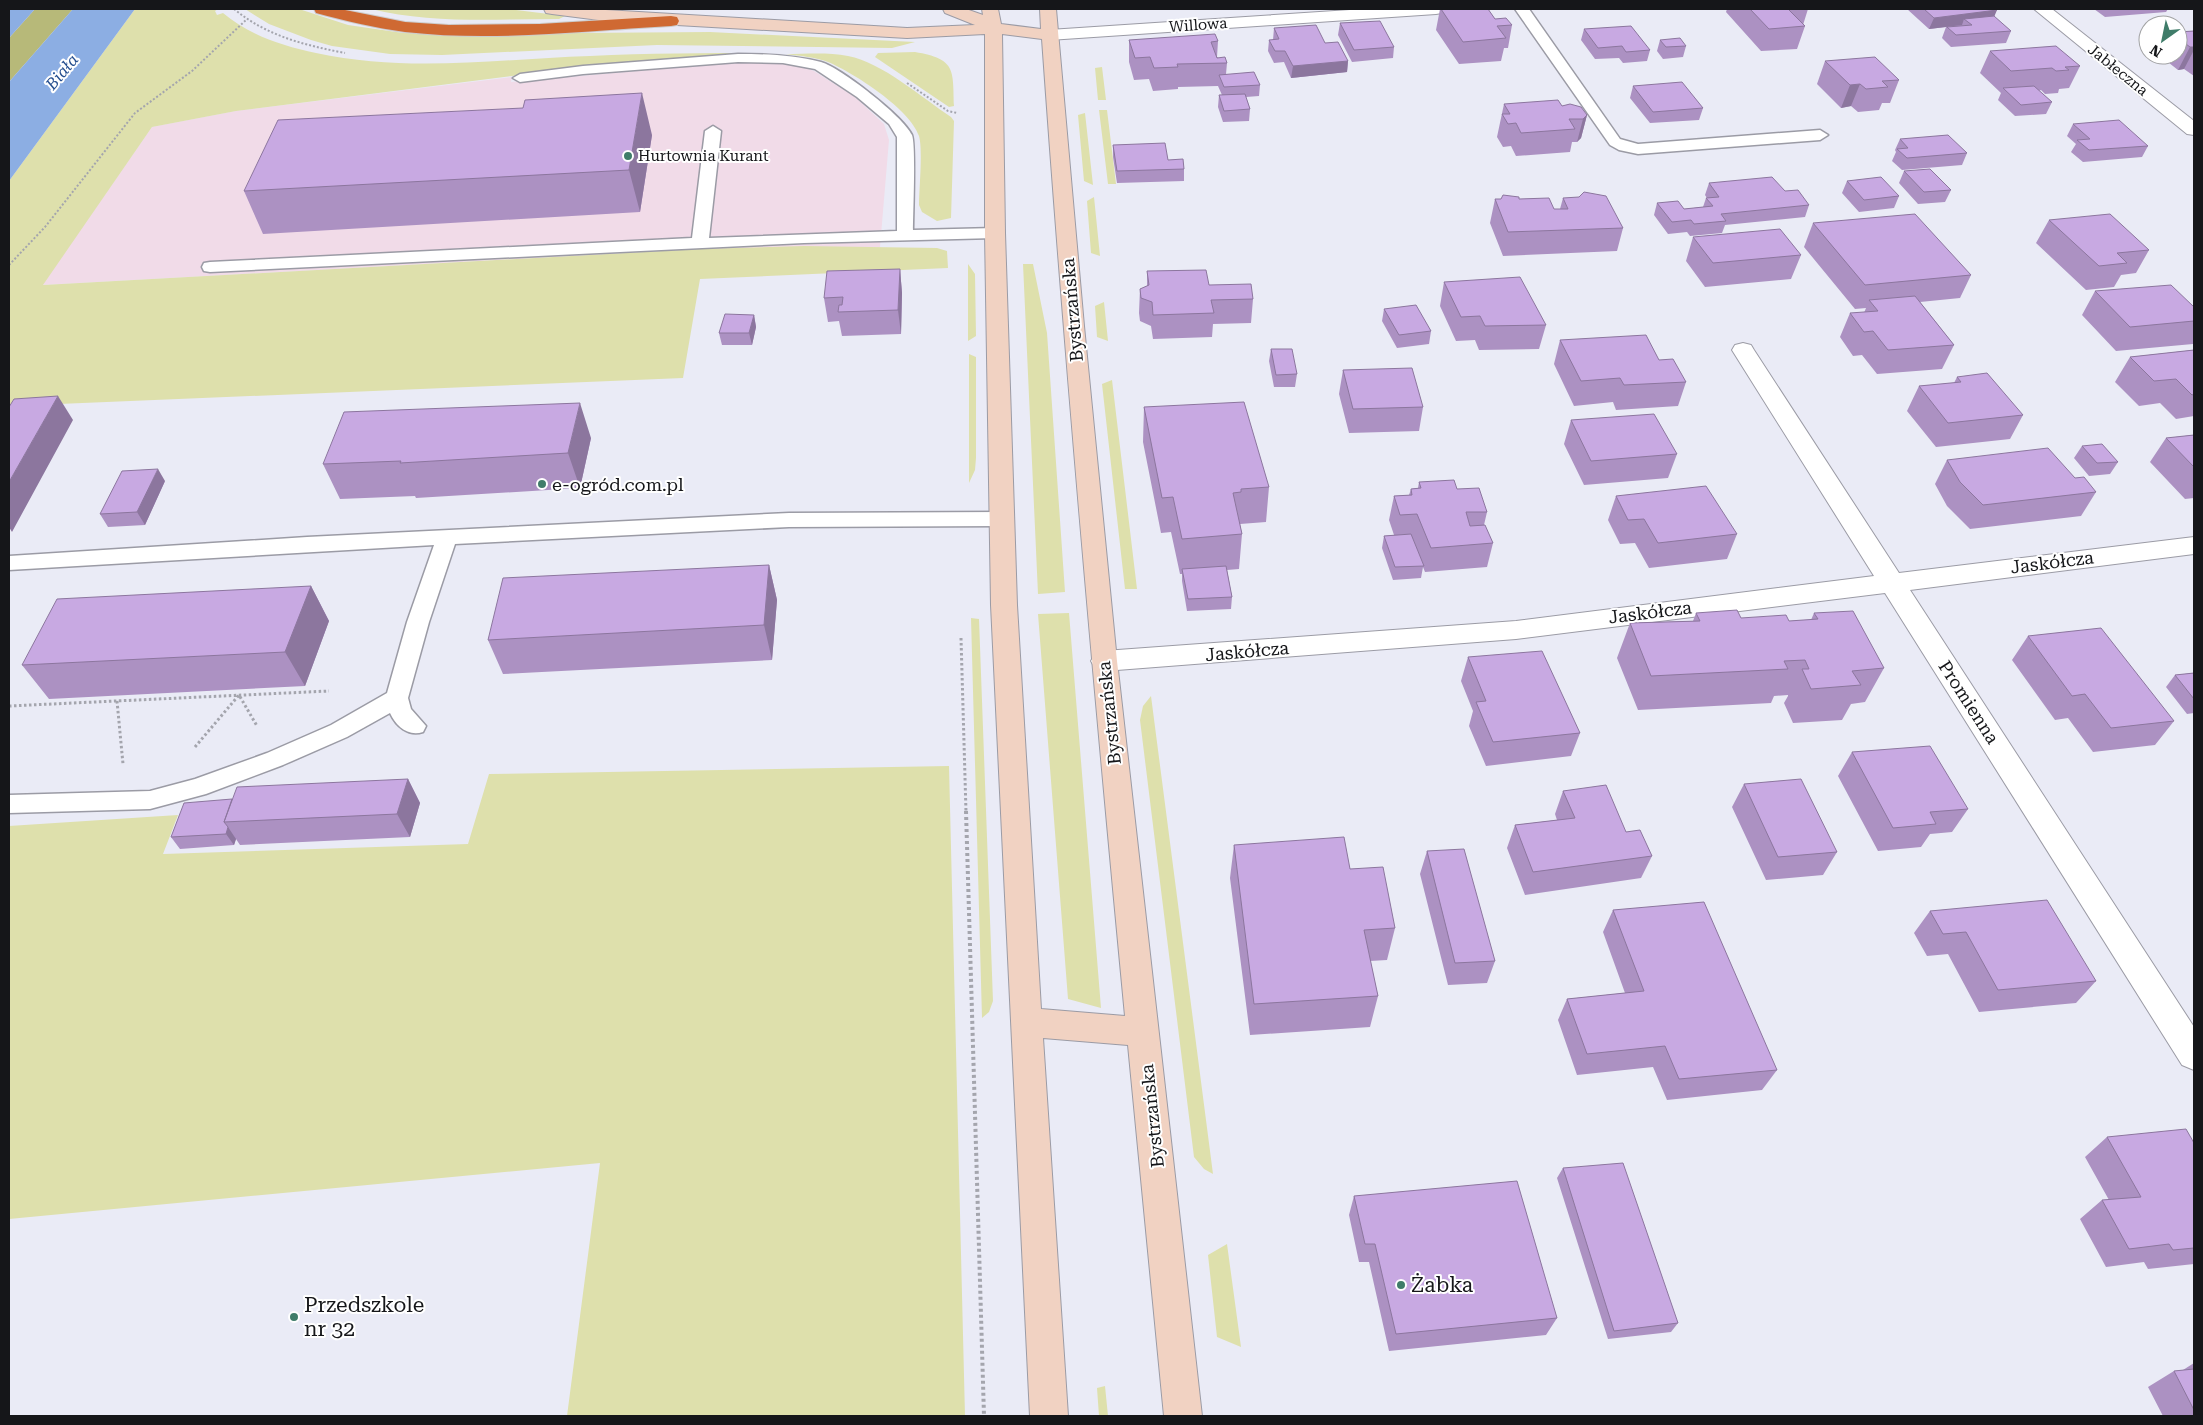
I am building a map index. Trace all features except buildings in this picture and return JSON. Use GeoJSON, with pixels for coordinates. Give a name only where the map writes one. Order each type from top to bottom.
{"type":"FeatureCollection","features":[{"type":"Feature","properties":{"kind":"highway"},"geometry":{"type":"LineString","coordinates":[[322,9],[347,18],[390,26],[438,29],[495,30],[671,21]]}},
{"type":"Feature","properties":{"kind":"highway"},"geometry":{"type":"LineString","coordinates":[[638,9],[671,21]]}},
{"type":"Feature","properties":{"kind":"main road"},"geometry":{"type":"LineString","coordinates":[[552,9],[671,21],[907,33],[957,32],[1048,22]]}},
{"type":"Feature","properties":{"kind":"main road"},"geometry":{"type":"LineString","coordinates":[[951,9],[974,17],[993,28]]}},
{"type":"Feature","properties":{"kind":"main road"},"geometry":{"type":"LineString","coordinates":[[990,9],[993,28],[995,233],[1002,519],[1012,786],[1048,1416]]}},
{"type":"Feature","properties":{"kind":"main road","name":"Bystrzańska"},"geometry":{"type":"LineString","coordinates":[[1048,22],[1104,661],[1183,1416]]}},
{"type":"Feature","properties":{"kind":"main road"},"geometry":{"type":"LineString","coordinates":[[1026,1022],[1143,1032]]}},
{"type":"Feature","properties":{"kind":"street","name":"Willowa"},"geometry":{"type":"LineString","coordinates":[[1048,22],[1436,9]]}},
{"type":"Feature","properties":{"kind":"street","name":"Jabłeczna"},"geometry":{"type":"LineString","coordinates":[[2042,9],[2194,130]]}},
{"type":"Feature","properties":{"kind":"street","name":"Promienna"},"geometry":{"type":"LineString","coordinates":[[1742,350],[2194,1055]]}},
{"type":"Feature","properties":{"kind":"street","name":"Jaskółcza"},"geometry":{"type":"LineString","coordinates":[[1104,661],[1516,630],[2194,545]]}},
{"type":"Feature","properties":{"kind":"lane"},"geometry":{"type":"LineString","coordinates":[[1522,9],[1615,142],[1624,147],[1638,149],[1820,135]]}},
{"type":"Feature","properties":{"kind":"lane"},"geometry":{"type":"LineString","coordinates":[[520,78],[738,58],[783,59],[819,66],[862,94],[895,121],[905,137],[905,236]]}},
{"type":"Feature","properties":{"kind":"lane"},"geometry":{"type":"LineString","coordinates":[[700,243],[713,131]]}},
{"type":"Feature","properties":{"kind":"lane"},"geometry":{"type":"LineString","coordinates":[[210,267],[700,243],[995,233]]}},
{"type":"Feature","properties":{"kind":"lane"},"geometry":{"type":"LineString","coordinates":[[9,563],[447,537],[789,520],[1002,519]]}},
{"type":"Feature","properties":{"kind":"lane"},"geometry":{"type":"LineString","coordinates":[[415,726],[401,713],[398,693],[447,537]]}},
{"type":"Feature","properties":{"kind":"lane"},"geometry":{"type":"LineString","coordinates":[[9,804],[150,800],[198,787],[275,759],[339,732],[398,693]]}},
{"type":"Feature","properties":{"kind":"path"},"geometry":{"type":"LineString","coordinates":[[9,265],[46,227],[135,113],[192,71],[246,20]]}},
{"type":"Feature","properties":{"kind":"path"},"geometry":{"type":"LineString","coordinates":[[901,79],[948,111],[962,115]]}},
{"type":"Feature","properties":{"kind":"path"},"geometry":{"type":"LineString","coordinates":[[9,706],[117,700],[398,693]]}},
{"type":"Feature","properties":{"kind":"path"},"geometry":{"type":"LineString","coordinates":[[117,700],[127,802]]}},
{"type":"Feature","properties":{"kind":"shaded area"},"geometry":{"type":"Polygon","coordinates":[[[739,62],[795,64],[814,71],[855,97],[884,124],[889,140],[880,247],[699,249],[42,285],[152,127],[236,111],[512,77],[511,82],[739,62]]]}},
{"type":"Feature","properties":{"kind":"green space"},"geometry":{"type":"Polygon","coordinates":[[[35,9],[73,9],[9,82],[9,38],[35,9]]]}},
{"type":"Feature","properties":{"kind":"green space"},"geometry":{"type":"Polygon","coordinates":[[[135,9],[218,9],[215,11],[217,15],[223,13],[244,28],[278,43],[316,53],[350,59],[385,62],[419,64],[634,54],[768,53],[582,67],[236,111],[152,127],[43,285],[699,249],[804,246],[937,248],[947,251],[948,268],[700,279],[683,378],[11,406],[9,410],[9,181],[135,9]]]}},
{"type":"Feature","properties":{"kind":"green space"},"geometry":{"type":"Polygon","coordinates":[[[245,9],[299,9],[348,25],[403,33],[710,32],[915,42],[892,48],[657,45],[442,55],[390,54],[332,46],[311,40],[269,24],[245,9]]]}},
{"type":"Feature","properties":{"kind":"green space"},"geometry":{"type":"Polygon","coordinates":[[[371,9],[508,9],[565,16],[559,19],[464,20],[417,17],[371,9]]]}},
{"type":"Feature","properties":{"kind":"green space"},"geometry":{"type":"Polygon","coordinates":[[[915,52],[938,58],[945,62],[952,74],[954,106],[949,107],[875,57],[878,53],[915,52]]]}},
{"type":"Feature","properties":{"kind":"green space"},"geometry":{"type":"Polygon","coordinates":[[[786,54],[833,54],[861,60],[888,73],[951,117],[954,121],[951,218],[937,221],[922,212],[919,205],[921,160],[919,136],[905,115],[880,93],[839,67],[818,59],[786,54]]]}},
{"type":"Feature","properties":{"kind":"green space"},"geometry":{"type":"Polygon","coordinates":[[[1102,67],[1106,100],[1098,100],[1095,68],[1102,67]]]}},
{"type":"Feature","properties":{"kind":"green space"},"geometry":{"type":"Polygon","coordinates":[[[1099,110],[1107,110],[1116,184],[1108,184],[1099,110]]]}},
{"type":"Feature","properties":{"kind":"green space"},"geometry":{"type":"Polygon","coordinates":[[[1085,113],[1093,185],[1084,181],[1078,115],[1085,113]]]}},
{"type":"Feature","properties":{"kind":"green space"},"geometry":{"type":"Polygon","coordinates":[[[1094,197],[1100,256],[1091,253],[1087,201],[1094,197]]]}},
{"type":"Feature","properties":{"kind":"green space"},"geometry":{"type":"Polygon","coordinates":[[[968,264],[975,274],[976,336],[968,341],[968,264]]]}},
{"type":"Feature","properties":{"kind":"green space"},"geometry":{"type":"Polygon","coordinates":[[[1023,264],[1033,264],[1047,333],[1065,592],[1038,594],[1023,264]]]}},
{"type":"Feature","properties":{"kind":"green space"},"geometry":{"type":"Polygon","coordinates":[[[1104,302],[1108,341],[1097,337],[1095,306],[1104,302]]]}},
{"type":"Feature","properties":{"kind":"green space"},"geometry":{"type":"Polygon","coordinates":[[[969,354],[976,357],[976,458],[975,470],[969,483],[969,354]]]}},
{"type":"Feature","properties":{"kind":"green space"},"geometry":{"type":"Polygon","coordinates":[[[1112,380],[1137,589],[1125,589],[1102,384],[1112,380]]]}},
{"type":"Feature","properties":{"kind":"green space"},"geometry":{"type":"Polygon","coordinates":[[[1069,613],[1101,1008],[1068,999],[1038,614],[1069,613]]]}},
{"type":"Feature","properties":{"kind":"green space"},"geometry":{"type":"Polygon","coordinates":[[[971,618],[979,619],[993,1001],[989,1012],[982,1018],[971,618]]]}},
{"type":"Feature","properties":{"kind":"green space"},"geometry":{"type":"Polygon","coordinates":[[[1151,696],[1213,1174],[1204,1169],[1194,1157],[1140,720],[1143,706],[1151,696]]]}},
{"type":"Feature","properties":{"kind":"green space"},"geometry":{"type":"Polygon","coordinates":[[[949,766],[965,1416],[567,1416],[600,1163],[9,1219],[9,826],[178,815],[163,854],[468,844],[489,774],[949,766]]]}},
{"type":"Feature","properties":{"kind":"green space"},"geometry":{"type":"Polygon","coordinates":[[[1227,1244],[1241,1347],[1217,1337],[1208,1255],[1227,1244]]]}},
{"type":"Feature","properties":{"kind":"green space"},"geometry":{"type":"Polygon","coordinates":[[[1105,1386],[1108,1416],[1099,1416],[1097,1388],[1105,1386]]]}},
{"type":"Feature","properties":{"kind":"water"},"geometry":{"type":"Polygon","coordinates":[[[9,9],[35,9],[9,38],[9,9]]]}},
{"type":"Feature","properties":{"kind":"water","name":"Biała"},"geometry":{"type":"Polygon","coordinates":[[[73,9],[135,9],[9,181],[9,82],[73,9]]]}},
{"type":"Feature","properties":{"kind":"place","name":"Hurtownia Kurant"},"geometry":{"type":"Point","coordinates":[628,156]}},
{"type":"Feature","properties":{"kind":"place","name":"e-ogród.com.pl"},"geometry":{"type":"Point","coordinates":[542,484]}},
{"type":"Feature","properties":{"kind":"place","name":"Żabka"},"geometry":{"type":"Point","coordinates":[1401,1285]}},
{"type":"Feature","properties":{"kind":"place","name":"Przedszkole nr 32"},"geometry":{"type":"Point","coordinates":[294,1317]}}]}
